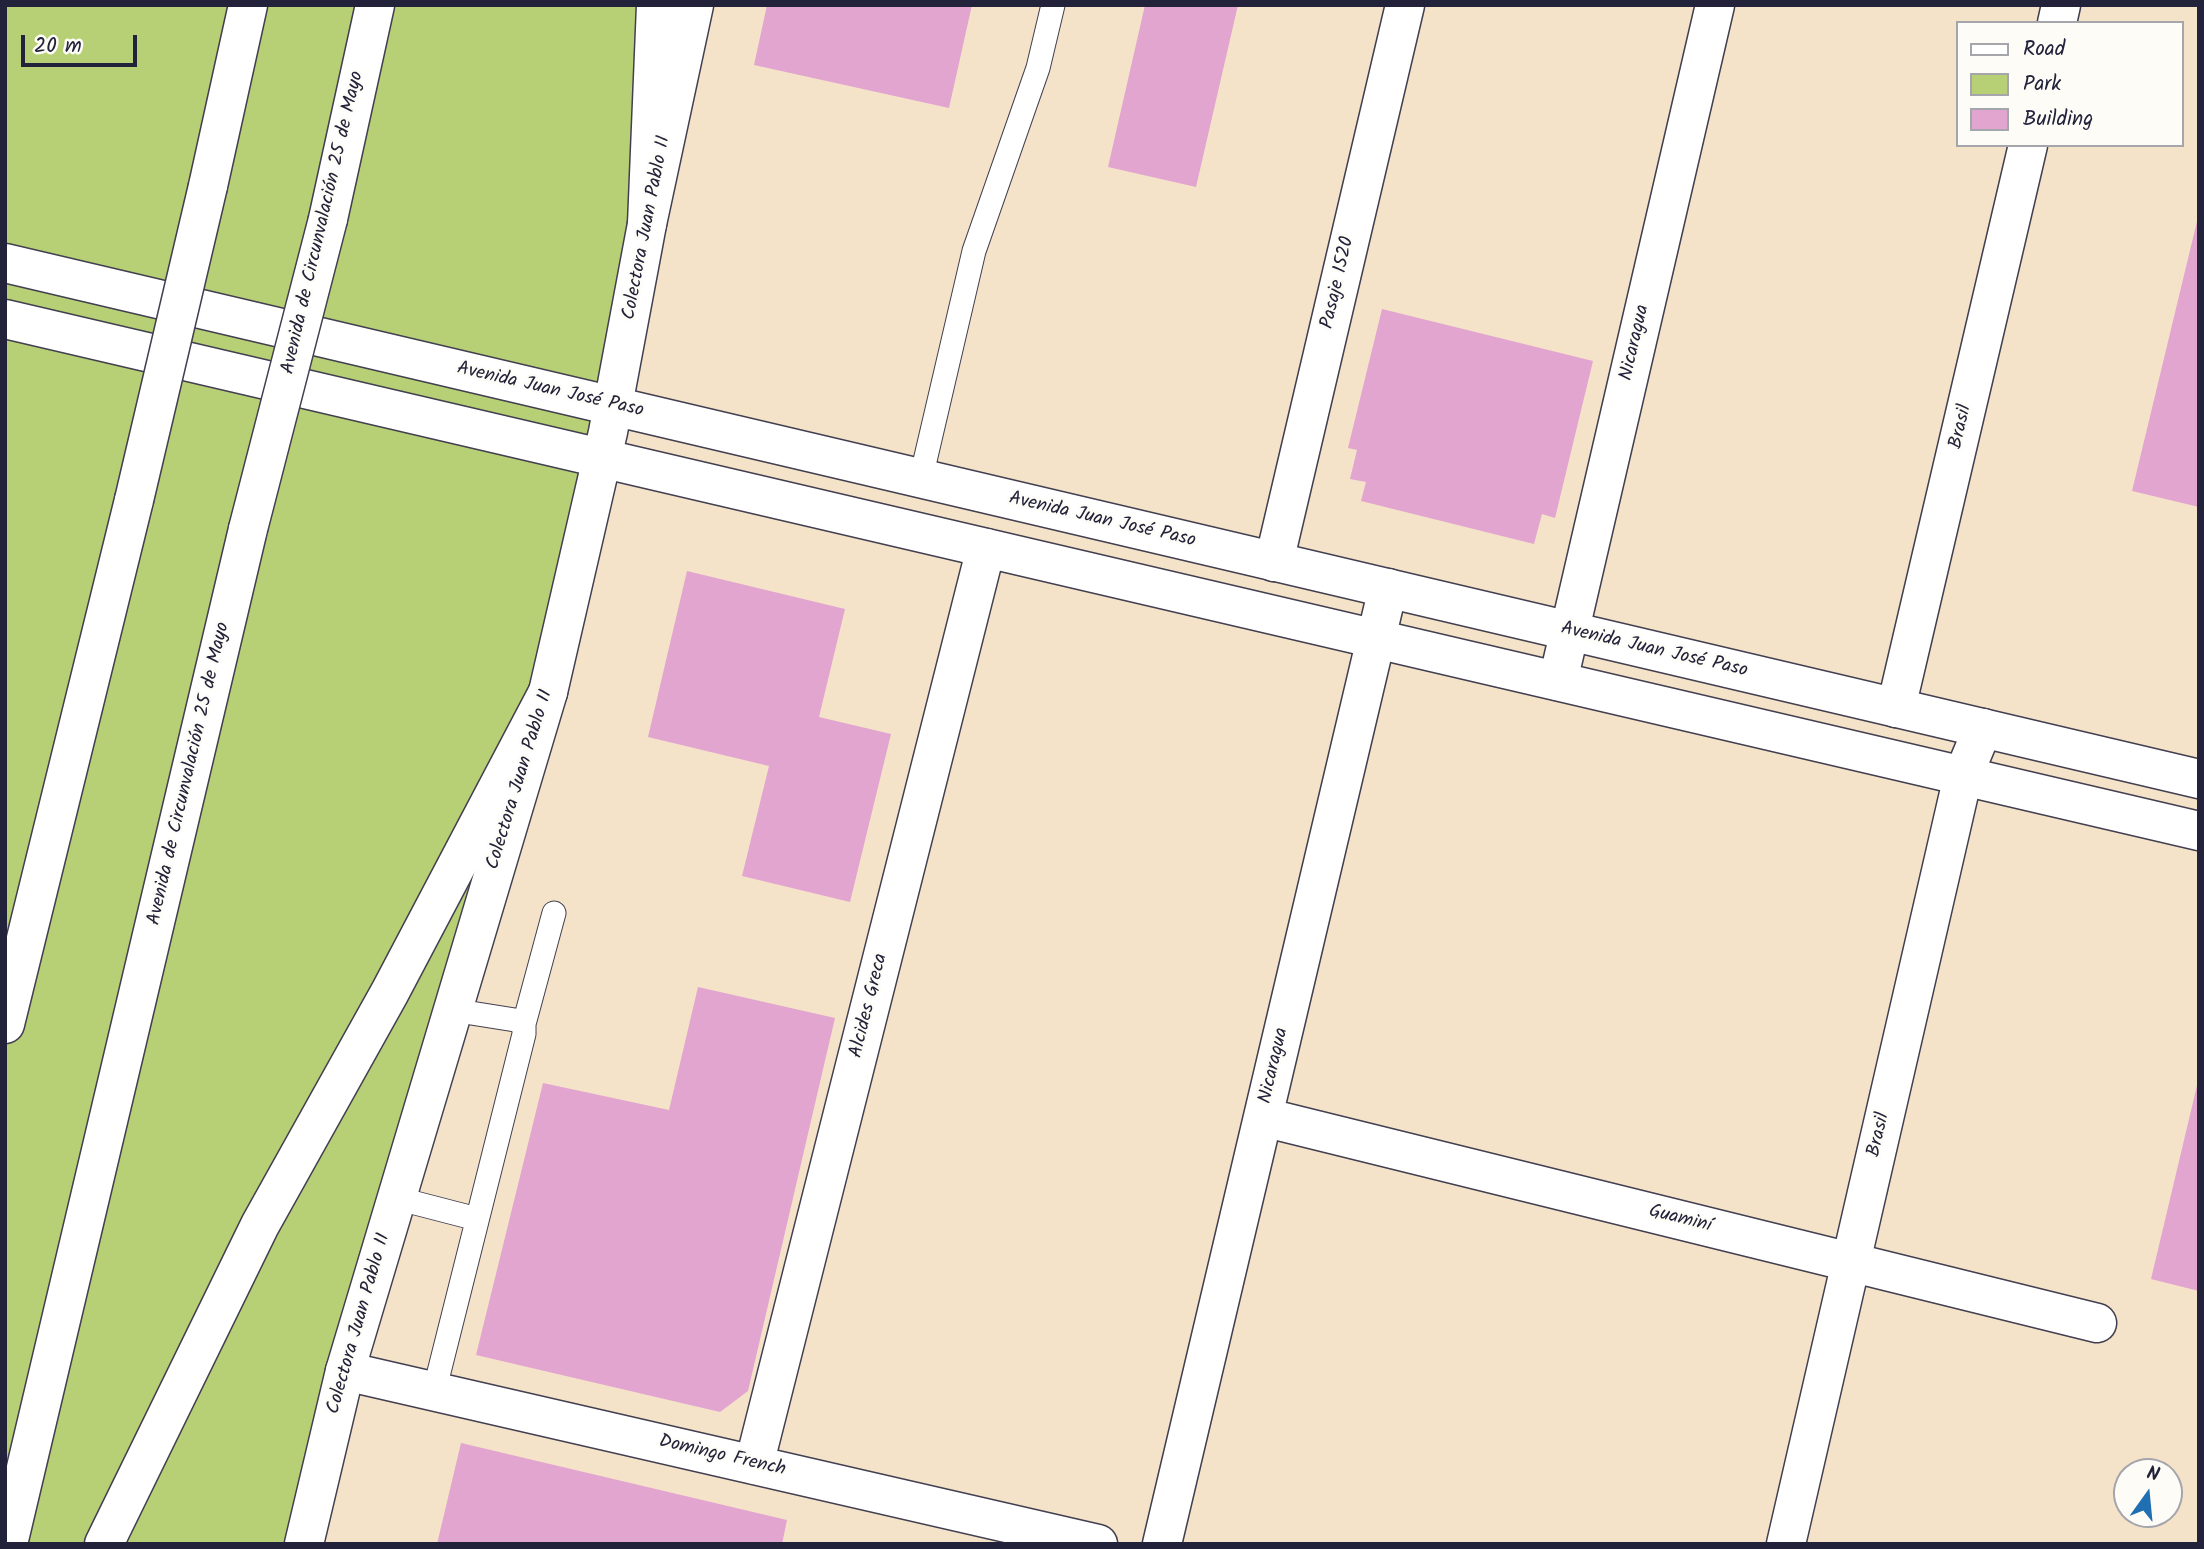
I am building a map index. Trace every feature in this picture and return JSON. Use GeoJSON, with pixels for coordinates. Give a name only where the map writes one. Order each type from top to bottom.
{"type":"FeatureCollection","features":[{"type":"Feature","properties":{"kind":"main road"},"geometry":{"type":"LineString","coordinates":[[5,1024],[134,500],[248,5]]}},
{"type":"Feature","properties":{"kind":"main road","name":"Avenida de Circunvalación 25 de Mayo"},"geometry":{"type":"LineString","coordinates":[[8,1544],[248,529],[328,219],[375,5]]}},
{"type":"Feature","properties":{"kind":"main road"},"geometry":{"type":"LineString","coordinates":[[647,224],[656,5]]}},
{"type":"Feature","properties":{"kind":"main road","name":"Colectora Juan Pablo II"},"geometry":{"type":"LineString","coordinates":[[304,1544],[345,1371],[548,692],[602,459],[647,224],[694,5]]}},
{"type":"Feature","properties":{"kind":"main road","name":"Pasaje 1520"},"geometry":{"type":"LineString","coordinates":[[1274,562],[1405,5]]}},
{"type":"Feature","properties":{"kind":"main road","name":"Nicaragua"},"geometry":{"type":"LineString","coordinates":[[1558,681],[1715,5]]}},
{"type":"Feature","properties":{"kind":"main road","name":"Brasil"},"geometry":{"type":"LineString","coordinates":[[1896,708],[2028,147]]}},
{"type":"Feature","properties":{"kind":"main road","name":"Avenida Juan José Paso"},"geometry":{"type":"LineString","coordinates":[[5,263],[2199,779]]}},
{"type":"Feature","properties":{"kind":"main road"},"geometry":{"type":"LineString","coordinates":[[5,319],[2199,831]]}},
{"type":"Feature","properties":{"kind":"main road","name":"Alcides Greca"},"geometry":{"type":"LineString","coordinates":[[754,1465],[986,548]]}},
{"type":"Feature","properties":{"kind":"main road","name":"Nicaragua"},"geometry":{"type":"LineString","coordinates":[[1162,1544],[1388,588]]}},
{"type":"Feature","properties":{"kind":"main road"},"geometry":{"type":"LineString","coordinates":[[104,1544],[260,1225],[390,992],[548,692]]}},
{"type":"Feature","properties":{"kind":"main road","name":"Brasil"},"geometry":{"type":"LineString","coordinates":[[1786,1544],[1963,776],[1983,729]]}},
{"type":"Feature","properties":{"kind":"main road","name":"Guaminí"},"geometry":{"type":"LineString","coordinates":[[1263,1117],[2097,1323]]}},
{"type":"Feature","properties":{"kind":"main road","name":"Domingo French"},"geometry":{"type":"LineString","coordinates":[[345,1371],[1098,1544]]}},
{"type":"Feature","properties":{"kind":"lane"},"geometry":{"type":"LineString","coordinates":[[921,478],[974,251],[1038,68],[1053,5]]}},
{"type":"Feature","properties":{"kind":"lane"},"geometry":{"type":"LineString","coordinates":[[434,1392],[524,1034],[524,1024],[554,913]]}},
{"type":"Feature","properties":{"kind":"lane"},"geometry":{"type":"LineString","coordinates":[[452,1010],[515,1020],[524,1024]]}},
{"type":"Feature","properties":{"kind":"lane"},"geometry":{"type":"LineString","coordinates":[[396,1198],[477,1219]]}},
{"type":"Feature","properties":{"kind":"green space"},"geometry":{"type":"Polygon","coordinates":[[[5,5],[694,5],[613,406],[304,1544],[5,1544],[5,5]]]}},
{"type":"Feature","properties":{"kind":"building"},"geometry":{"type":"Polygon","coordinates":[[[767,5],[972,5],[949,108],[754,65],[767,5]]]}},
{"type":"Feature","properties":{"kind":"building"},"geometry":{"type":"Polygon","coordinates":[[[1145,5],[1238,5],[1196,187],[1108,167],[1145,5]]]}},
{"type":"Feature","properties":{"kind":"building"},"geometry":{"type":"Polygon","coordinates":[[[2199,213],[2199,507],[2132,491],[2199,213]]]}},
{"type":"Feature","properties":{"kind":"building"},"geometry":{"type":"Polygon","coordinates":[[[1382,309],[1593,361],[1555,518],[1542,514],[1534,544],[1361,501],[1366,482],[1350,479],[1357,450],[1348,448],[1382,309]]]}},
{"type":"Feature","properties":{"kind":"building"},"geometry":{"type":"Polygon","coordinates":[[[687,571],[845,609],[819,717],[891,734],[850,902],[742,876],[769,766],[648,737],[687,571]]]}},
{"type":"Feature","properties":{"kind":"building"},"geometry":{"type":"Polygon","coordinates":[[[698,987],[835,1018],[748,1391],[720,1412],[476,1355],[543,1083],[669,1110],[698,987]]]}},
{"type":"Feature","properties":{"kind":"building"},"geometry":{"type":"Polygon","coordinates":[[[2199,1077],[2199,1291],[2151,1279],[2199,1077]]]}},
{"type":"Feature","properties":{"kind":"building"},"geometry":{"type":"Polygon","coordinates":[[[461,1443],[787,1520],[782,1544],[437,1544],[461,1443]]]}}]}
